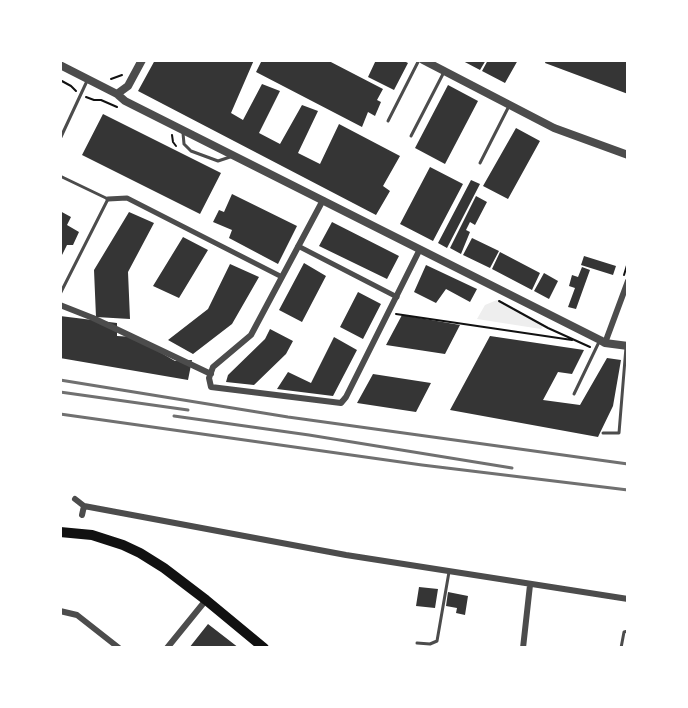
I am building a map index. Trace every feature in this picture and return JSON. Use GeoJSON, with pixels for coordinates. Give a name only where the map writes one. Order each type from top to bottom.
{"type":"FeatureCollection","features":[{"type":"Feature","properties":{"kind":"main road"},"geometry":{"type":"LineString","coordinates":[[60,532],[92,535],[131,549],[164,568],[264,648]]}},
{"type":"Feature","properties":{"kind":"street"},"geometry":{"type":"LineString","coordinates":[[117,94],[128,86],[142,60]]}},
{"type":"Feature","properties":{"kind":"street"},"geometry":{"type":"LineString","coordinates":[[421,60],[554,128],[628,155]]}},
{"type":"Feature","properties":{"kind":"street"},"geometry":{"type":"LineString","coordinates":[[60,65],[87,81],[117,94],[131,104],[602,342],[627,346]]}},
{"type":"Feature","properties":{"kind":"street"},"geometry":{"type":"LineString","coordinates":[[108,199],[127,198],[282,277]]}},
{"type":"Feature","properties":{"kind":"street"},"geometry":{"type":"LineString","coordinates":[[322,200],[251,335],[213,367],[209,378],[211,387],[342,403],[420,249]]}},
{"type":"Feature","properties":{"kind":"street"},"geometry":{"type":"LineString","coordinates":[[298,246],[397,297]]}},
{"type":"Feature","properties":{"kind":"street"},"geometry":{"type":"LineString","coordinates":[[602,342],[628,281]]}},
{"type":"Feature","properties":{"kind":"street"},"geometry":{"type":"LineString","coordinates":[[60,305],[93,318],[211,374]]}},
{"type":"Feature","properties":{"kind":"street"},"geometry":{"type":"LineString","coordinates":[[75,500],[84,506],[346,555],[628,599]]}},
{"type":"Feature","properties":{"kind":"street"},"geometry":{"type":"LineString","coordinates":[[82,515],[84,506]]}},
{"type":"Feature","properties":{"kind":"street"},"geometry":{"type":"LineString","coordinates":[[523,648],[530,585]]}},
{"type":"Feature","properties":{"kind":"street"},"geometry":{"type":"LineString","coordinates":[[167,648],[206,600]]}},
{"type":"Feature","properties":{"kind":"street"},"geometry":{"type":"LineString","coordinates":[[60,611],[77,615],[119,648]]}},
{"type":"Feature","properties":{"kind":"lane"},"geometry":{"type":"LineString","coordinates":[[388,121],[421,60]]}},
{"type":"Feature","properties":{"kind":"lane"},"geometry":{"type":"LineString","coordinates":[[411,136],[445,71]]}},
{"type":"Feature","properties":{"kind":"lane"},"geometry":{"type":"LineString","coordinates":[[60,139],[87,81]]}},
{"type":"Feature","properties":{"kind":"lane"},"geometry":{"type":"LineString","coordinates":[[480,163],[510,105]]}},
{"type":"Feature","properties":{"kind":"lane"},"geometry":{"type":"LineString","coordinates":[[183,130],[184,144],[191,151],[218,161],[234,156]]}},
{"type":"Feature","properties":{"kind":"lane"},"geometry":{"type":"LineString","coordinates":[[60,176],[108,199],[60,294]]}},
{"type":"Feature","properties":{"kind":"lane"},"geometry":{"type":"LineString","coordinates":[[574,394],[602,342]]}},
{"type":"Feature","properties":{"kind":"lane"},"geometry":{"type":"LineString","coordinates":[[603,433],[619,433],[627,346]]}},
{"type":"Feature","properties":{"kind":"lane"},"geometry":{"type":"LineString","coordinates":[[417,643],[430,644],[436,641],[449,571]]}},
{"type":"Feature","properties":{"kind":"lane"},"geometry":{"type":"LineString","coordinates":[[621,648],[624,632],[628,631]]}},
{"type":"Feature","properties":{"kind":"path"},"geometry":{"type":"LineString","coordinates":[[107,78],[116,78],[126,72]]}},
{"type":"Feature","properties":{"kind":"path"},"geometry":{"type":"LineString","coordinates":[[97,99],[120,109]]}},
{"type":"Feature","properties":{"kind":"path"},"geometry":{"type":"LineString","coordinates":[[389,313],[574,341]]}},
{"type":"Feature","properties":{"kind":"shaded area"},"geometry":{"type":"Polygon","coordinates":[[[497,300],[544,325],[541,329],[477,319],[485,305],[497,300]]]}},
{"type":"Feature","properties":{"kind":"building"},"geometry":{"type":"Polygon","coordinates":[[[155,60],[254,60],[231,113],[243,120],[262,84],[280,91],[259,133],[280,144],[302,105],[318,111],[298,153],[320,164],[339,124],[400,156],[383,186],[390,191],[376,215],[138,91],[155,60]]]}},
{"type":"Feature","properties":{"kind":"building"},"geometry":{"type":"Polygon","coordinates":[[[262,60],[327,60],[383,89],[377,100],[381,102],[375,116],[368,112],[362,127],[256,72],[262,60]]]}},
{"type":"Feature","properties":{"kind":"building"},"geometry":{"type":"Polygon","coordinates":[[[376,60],[402,60],[408,63],[394,90],[368,77],[376,60]]]}},
{"type":"Feature","properties":{"kind":"building"},"geometry":{"type":"Polygon","coordinates":[[[461,60],[486,60],[480,70],[461,60]]]}},
{"type":"Feature","properties":{"kind":"building"},"geometry":{"type":"Polygon","coordinates":[[[488,60],[518,60],[505,83],[482,71],[488,60]]]}},
{"type":"Feature","properties":{"kind":"building"},"geometry":{"type":"Polygon","coordinates":[[[546,60],[628,60],[628,94],[545,63],[546,60]]]}},
{"type":"Feature","properties":{"kind":"building"},"geometry":{"type":"Polygon","coordinates":[[[448,85],[478,101],[445,164],[415,148],[448,85]]]}},
{"type":"Feature","properties":{"kind":"building"},"geometry":{"type":"Polygon","coordinates":[[[103,114],[221,173],[200,214],[82,155],[103,114]]]}},
{"type":"Feature","properties":{"kind":"building"},"geometry":{"type":"Polygon","coordinates":[[[516,128],[540,141],[508,199],[483,186],[516,128]]]}},
{"type":"Feature","properties":{"kind":"building"},"geometry":{"type":"Polygon","coordinates":[[[430,167],[463,184],[433,241],[400,224],[430,167]]]}},
{"type":"Feature","properties":{"kind":"building"},"geometry":{"type":"Polygon","coordinates":[[[471,180],[480,184],[447,248],[438,243],[471,180]]]}},
{"type":"Feature","properties":{"kind":"building"},"geometry":{"type":"Polygon","coordinates":[[[232,194],[297,226],[278,264],[229,238],[232,230],[213,222],[219,210],[224,212],[232,194]]]}},
{"type":"Feature","properties":{"kind":"building"},"geometry":{"type":"Polygon","coordinates":[[[476,196],[487,202],[475,225],[470,222],[466,230],[470,232],[461,254],[450,248],[476,196]]]}},
{"type":"Feature","properties":{"kind":"building"},"geometry":{"type":"Polygon","coordinates":[[[60,211],[71,217],[67,225],[79,232],[73,245],[67,245],[60,259],[60,211]]]}},
{"type":"Feature","properties":{"kind":"building"},"geometry":{"type":"Polygon","coordinates":[[[129,212],[154,223],[128,272],[130,319],[96,317],[94,270],[129,212]]]}},
{"type":"Feature","properties":{"kind":"building"},"geometry":{"type":"Polygon","coordinates":[[[332,222],[399,256],[387,279],[319,246],[332,222]]]}},
{"type":"Feature","properties":{"kind":"building"},"geometry":{"type":"Polygon","coordinates":[[[183,237],[208,250],[179,298],[153,286],[183,237]]]}},
{"type":"Feature","properties":{"kind":"building"},"geometry":{"type":"Polygon","coordinates":[[[472,238],[499,251],[490,268],[463,255],[472,238]]]}},
{"type":"Feature","properties":{"kind":"building"},"geometry":{"type":"Polygon","coordinates":[[[500,252],[540,273],[532,290],[492,269],[500,252]]]}},
{"type":"Feature","properties":{"kind":"building"},"geometry":{"type":"Polygon","coordinates":[[[584,256],[616,266],[613,275],[581,265],[584,256]]]}},
{"type":"Feature","properties":{"kind":"building"},"geometry":{"type":"Polygon","coordinates":[[[304,263],[326,276],[302,322],[279,310],[304,263]]]}},
{"type":"Feature","properties":{"kind":"building"},"geometry":{"type":"Polygon","coordinates":[[[230,264],[259,277],[232,324],[193,354],[168,340],[208,309],[230,264]]]}},
{"type":"Feature","properties":{"kind":"building"},"geometry":{"type":"Polygon","coordinates":[[[426,265],[477,289],[470,302],[446,289],[436,303],[414,292],[426,265]]]}},
{"type":"Feature","properties":{"kind":"building"},"geometry":{"type":"Polygon","coordinates":[[[582,267],[590,270],[576,309],[568,307],[575,288],[569,286],[572,275],[578,277],[582,267]]]}},
{"type":"Feature","properties":{"kind":"building"},"geometry":{"type":"Polygon","coordinates":[[[544,273],[558,281],[549,299],[534,291],[544,273]]]}},
{"type":"Feature","properties":{"kind":"building"},"geometry":{"type":"Polygon","coordinates":[[[358,292],[381,304],[363,339],[340,327],[358,292]]]}},
{"type":"Feature","properties":{"kind":"building"},"geometry":{"type":"Polygon","coordinates":[[[402,315],[460,325],[445,354],[386,345],[402,315]]]}},
{"type":"Feature","properties":{"kind":"building"},"geometry":{"type":"Polygon","coordinates":[[[60,316],[117,323],[117,336],[134,337],[175,361],[192,360],[188,380],[60,358],[60,316]]]}},
{"type":"Feature","properties":{"kind":"building"},"geometry":{"type":"Polygon","coordinates":[[[270,329],[293,341],[286,354],[254,385],[226,382],[228,375],[265,339],[270,329]]]}},
{"type":"Feature","properties":{"kind":"building"},"geometry":{"type":"Polygon","coordinates":[[[490,336],[584,350],[572,374],[558,372],[543,400],[580,405],[607,358],[621,360],[613,406],[598,437],[450,410],[490,336]]]}},
{"type":"Feature","properties":{"kind":"building"},"geometry":{"type":"Polygon","coordinates":[[[334,337],[357,350],[333,396],[277,389],[288,372],[311,383],[334,337]]]}},
{"type":"Feature","properties":{"kind":"building"},"geometry":{"type":"Polygon","coordinates":[[[373,374],[431,383],[416,412],[357,403],[373,374]]]}},
{"type":"Feature","properties":{"kind":"building"},"geometry":{"type":"Polygon","coordinates":[[[419,587],[438,589],[435,608],[416,606],[419,587]]]}},
{"type":"Feature","properties":{"kind":"building"},"geometry":{"type":"Polygon","coordinates":[[[448,592],[468,596],[465,615],[456,613],[457,608],[446,606],[448,592]]]}},
{"type":"Feature","properties":{"kind":"building"},"geometry":{"type":"Polygon","coordinates":[[[208,624],[239,648],[189,648],[208,624]]]}},
{"type":"Feature","properties":{"kind":"railway"},"geometry":{"type":"LineString","coordinates":[[60,380],[288,417],[628,464]]}},
{"type":"Feature","properties":{"kind":"railway"},"geometry":{"type":"LineString","coordinates":[[60,392],[188,410]]}},
{"type":"Feature","properties":{"kind":"railway"},"geometry":{"type":"LineString","coordinates":[[60,414],[422,465],[628,490]]}},
{"type":"Feature","properties":{"kind":"railway"},"geometry":{"type":"LineString","coordinates":[[174,416],[512,468]]}}]}
